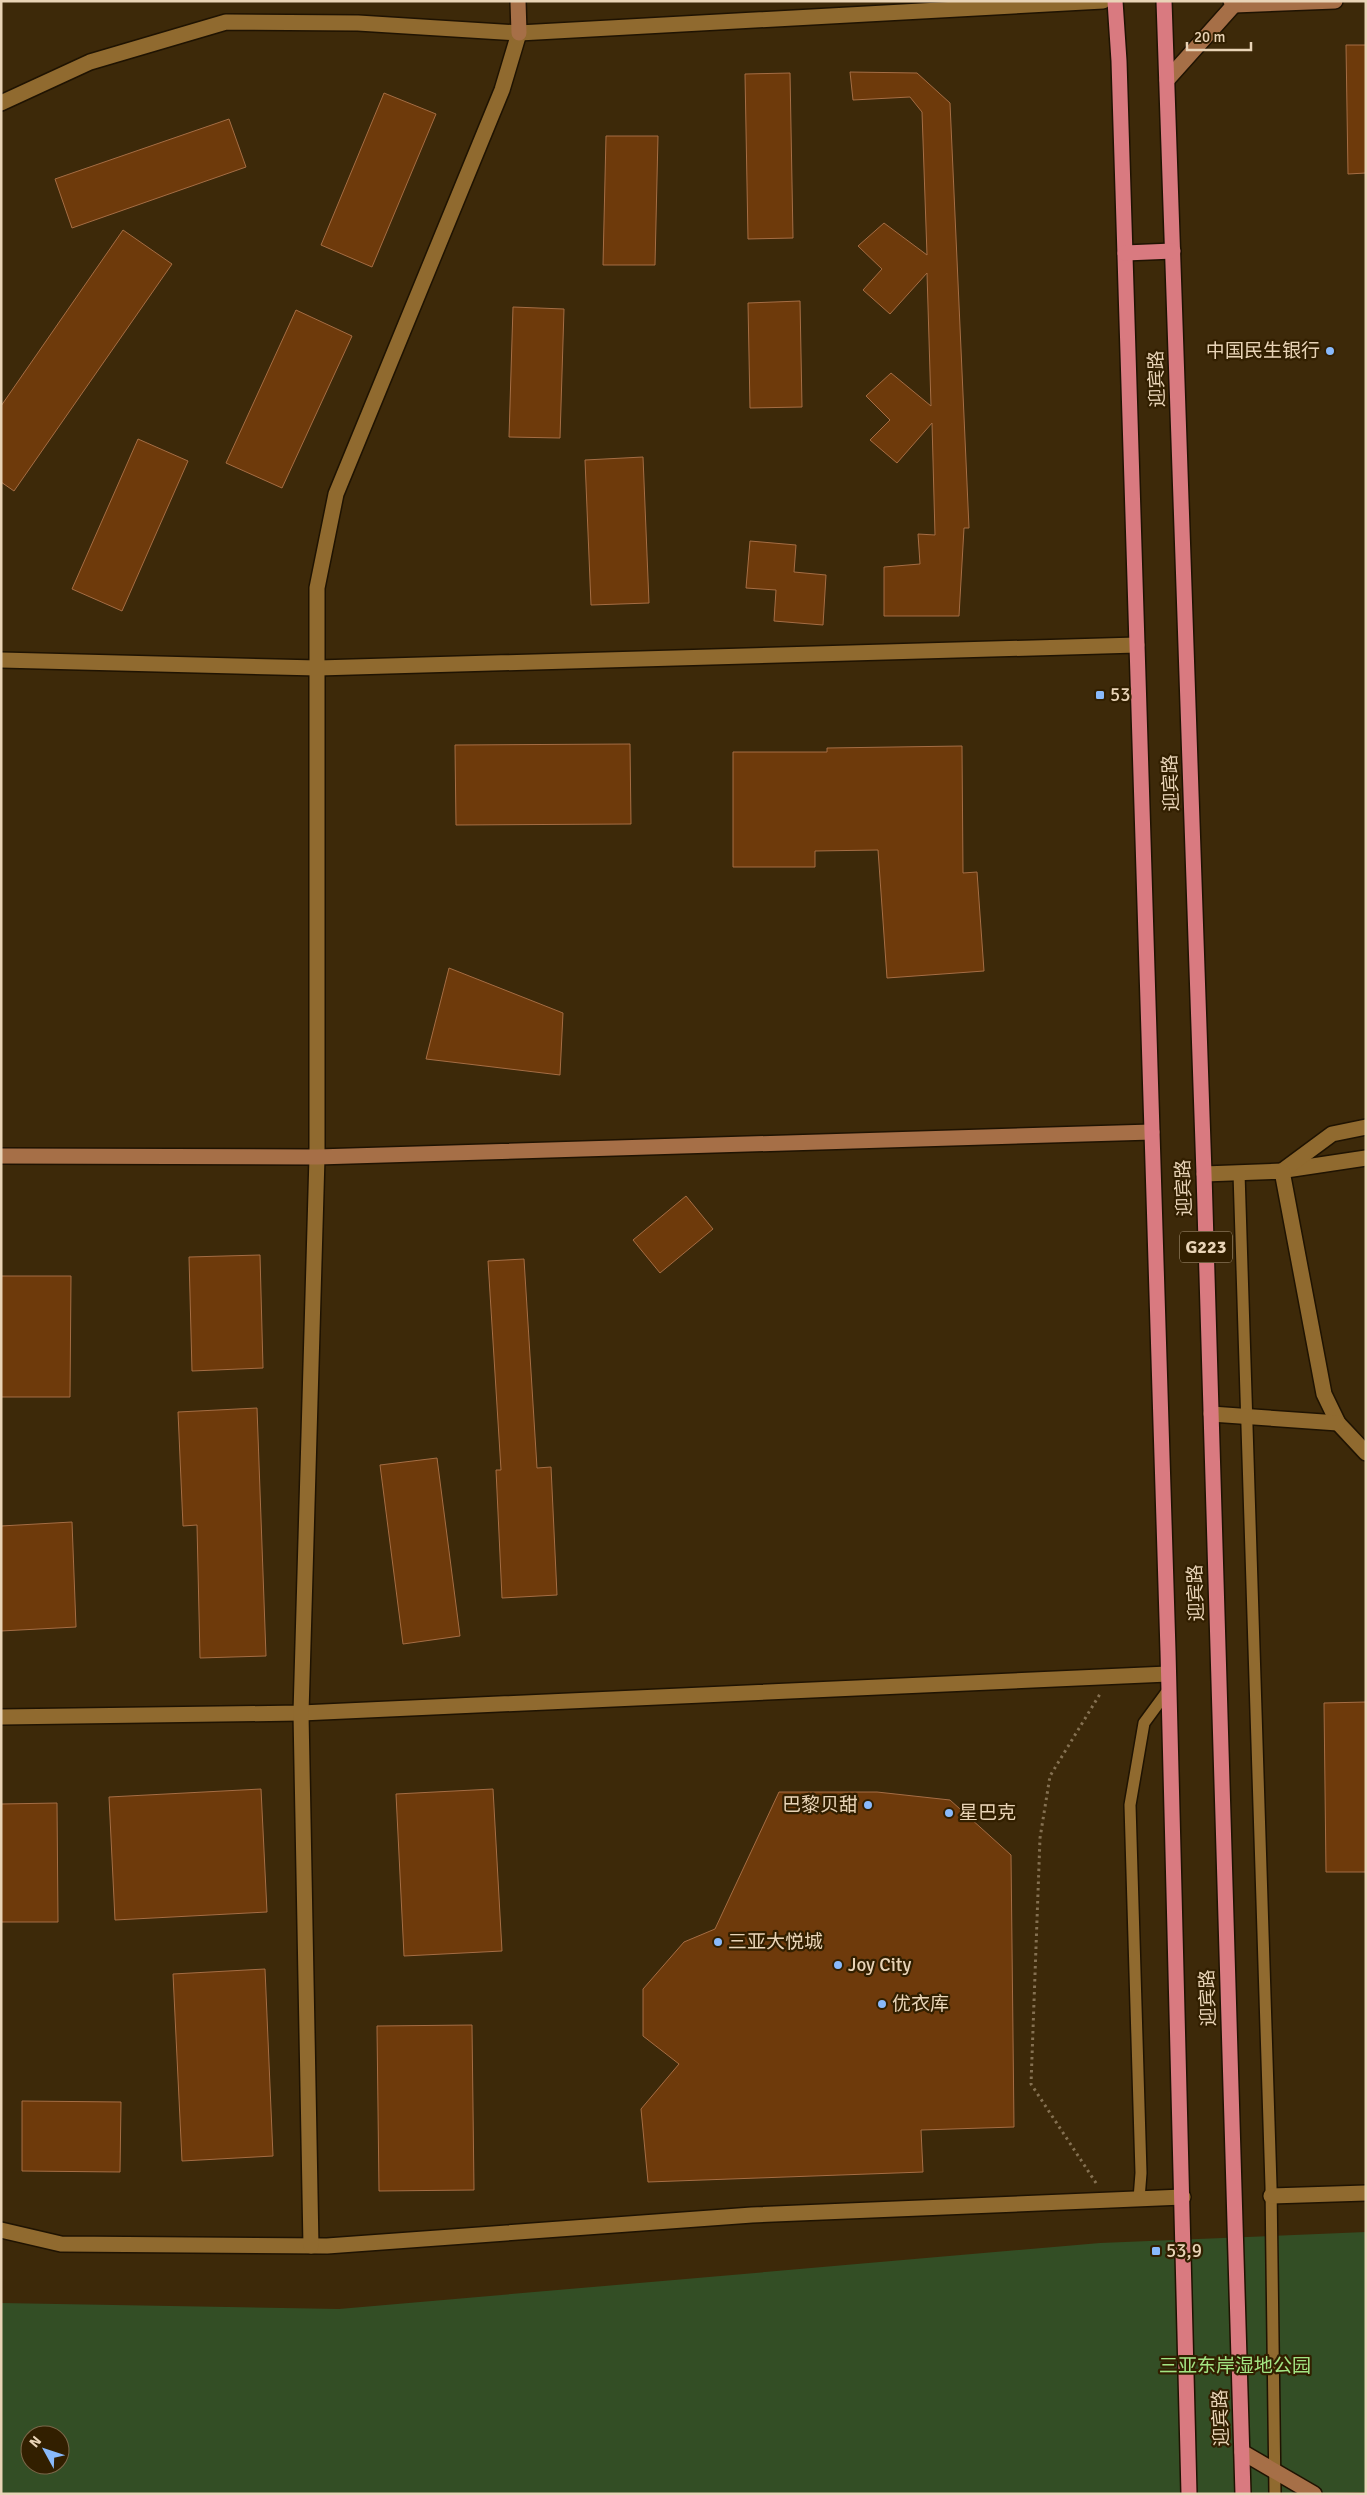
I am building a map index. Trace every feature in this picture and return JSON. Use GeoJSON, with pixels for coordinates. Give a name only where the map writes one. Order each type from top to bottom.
{"type":"FeatureCollection","features":[{"type":"Feature","properties":{"kind":"highway","name":"迎宾路"},"geometry":{"type":"LineString","coordinates":[[1114,1],[1119,61],[1169,1681],[1189,2494]]}},
{"type":"Feature","properties":{"kind":"highway","name":"迎宾路"},"geometry":{"type":"LineString","coordinates":[[1164,1],[1204,1174],[1243,2494]]}},
{"type":"Feature","properties":{"kind":"highway"},"geometry":{"type":"LineString","coordinates":[[1125,253],[1173,251]]}},
{"type":"Feature","properties":{"kind":"street"},"geometry":{"type":"LineString","coordinates":[[311,2246],[301,1714],[317,1157],[317,588],[336,494],[502,90],[519,33],[518,1]]}},
{"type":"Feature","properties":{"kind":"street"},"geometry":{"type":"LineString","coordinates":[[1,103],[90,62],[226,22],[358,23],[519,33],[1103,1]]}},
{"type":"Feature","properties":{"kind":"street"},"geometry":{"type":"LineString","coordinates":[[1167,80],[1233,3],[1334,1]]}},
{"type":"Feature","properties":{"kind":"street"},"geometry":{"type":"LineString","coordinates":[[1,660],[318,668],[1137,645]]}},
{"type":"Feature","properties":{"kind":"street"},"geometry":{"type":"LineString","coordinates":[[1282,1171],[1332,1134],[1366,1127]]}},
{"type":"Feature","properties":{"kind":"street"},"geometry":{"type":"LineString","coordinates":[[1,1156],[317,1157],[1152,1132]]}},
{"type":"Feature","properties":{"kind":"street"},"geometry":{"type":"LineString","coordinates":[[1204,1174],[1282,1171],[1366,1158]]}},
{"type":"Feature","properties":{"kind":"street"},"geometry":{"type":"LineString","coordinates":[[1282,1171],[1324,1394],[1338,1422],[1366,1453]]}},
{"type":"Feature","properties":{"kind":"street"},"geometry":{"type":"LineString","coordinates":[[1211,1414],[1338,1422]]}},
{"type":"Feature","properties":{"kind":"street"},"geometry":{"type":"LineString","coordinates":[[1,1717],[301,1714],[1111,1677],[1169,1681]]}},
{"type":"Feature","properties":{"kind":"street"},"geometry":{"type":"LineString","coordinates":[[1271,2196],[1366,2193]]}},
{"type":"Feature","properties":{"kind":"street"},"geometry":{"type":"LineString","coordinates":[[1,2230],[61,2244],[311,2246],[752,2215],[1183,2197]]}},
{"type":"Feature","properties":{"kind":"street"},"geometry":{"type":"LineString","coordinates":[[1242,2452],[1314,2494]]}},
{"type":"Feature","properties":{"kind":"lane"},"geometry":{"type":"LineString","coordinates":[[1239,1173],[1245,1415],[1271,2196],[1275,2494]]}},
{"type":"Feature","properties":{"kind":"lane"},"geometry":{"type":"LineString","coordinates":[[1140,2198],[1141,2173],[1130,1805],[1144,1723],[1169,1681]]}},
{"type":"Feature","properties":{"kind":"path"},"geometry":{"type":"LineString","coordinates":[[1107,2200],[1032,2084],[1040,1838],[1050,1776],[1111,1677]]}},
{"type":"Feature","properties":{"kind":"green space","name":"三亚东岸湿地公园"},"geometry":{"type":"Polygon","coordinates":[[[1366,2232],[1366,2492],[1304,2494],[1,2494],[1,2303],[339,2309],[1100,2243],[1366,2232]]]}},
{"type":"Feature","properties":{"kind":"building"},"geometry":{"type":"Polygon","coordinates":[[[1346,45],[1366,45],[1366,173],[1348,174],[1346,45]]]}},
{"type":"Feature","properties":{"kind":"building"},"geometry":{"type":"Polygon","coordinates":[[[850,72],[917,73],[950,103],[969,528],[964,528],[959,616],[884,616],[884,567],[920,564],[918,534],[935,535],[932,423],[897,463],[870,440],[890,420],[866,396],[891,373],[931,406],[927,273],[890,314],[863,290],[882,269],[858,246],[884,223],[927,255],[922,112],[910,97],[853,100],[850,72]]]}},
{"type":"Feature","properties":{"kind":"building"},"geometry":{"type":"Polygon","coordinates":[[[790,73],[793,238],[748,239],[745,74],[790,73]]]}},
{"type":"Feature","properties":{"kind":"building"},"geometry":{"type":"Polygon","coordinates":[[[384,93],[436,114],[372,267],[321,245],[384,93]]]}},
{"type":"Feature","properties":{"kind":"building"},"geometry":{"type":"Polygon","coordinates":[[[229,119],[246,167],[72,228],[55,179],[229,119]]]}},
{"type":"Feature","properties":{"kind":"building"},"geometry":{"type":"Polygon","coordinates":[[[606,136],[658,136],[655,265],[603,265],[606,136]]]}},
{"type":"Feature","properties":{"kind":"building"},"geometry":{"type":"Polygon","coordinates":[[[123,230],[172,264],[14,491],[1,482],[1,406],[123,230]]]}},
{"type":"Feature","properties":{"kind":"building"},"geometry":{"type":"Polygon","coordinates":[[[800,301],[802,407],[750,408],[748,303],[800,301]]]}},
{"type":"Feature","properties":{"kind":"building"},"geometry":{"type":"Polygon","coordinates":[[[513,307],[564,309],[560,438],[509,437],[513,307]]]}},
{"type":"Feature","properties":{"kind":"building"},"geometry":{"type":"Polygon","coordinates":[[[296,310],[352,336],[282,488],[226,463],[296,310]]]}},
{"type":"Feature","properties":{"kind":"building"},"geometry":{"type":"Polygon","coordinates":[[[138,439],[188,461],[122,611],[72,589],[138,439]]]}},
{"type":"Feature","properties":{"kind":"building"},"geometry":{"type":"Polygon","coordinates":[[[643,457],[649,603],[591,605],[585,460],[643,457]]]}},
{"type":"Feature","properties":{"kind":"building"},"geometry":{"type":"Polygon","coordinates":[[[750,541],[796,545],[794,572],[826,575],[823,625],[774,621],[776,590],[746,588],[750,541]]]}},
{"type":"Feature","properties":{"kind":"building"},"geometry":{"type":"Polygon","coordinates":[[[630,744],[631,824],[456,825],[455,745],[630,744]]]}},
{"type":"Feature","properties":{"kind":"building"},"geometry":{"type":"Polygon","coordinates":[[[962,746],[963,873],[977,872],[984,971],[887,978],[878,850],[815,851],[815,867],[733,867],[733,752],[827,752],[827,748],[962,746]]]}},
{"type":"Feature","properties":{"kind":"building"},"geometry":{"type":"Polygon","coordinates":[[[449,968],[563,1013],[560,1075],[426,1059],[449,968]]]}},
{"type":"Feature","properties":{"kind":"building"},"geometry":{"type":"Polygon","coordinates":[[[686,1196],[713,1229],[660,1273],[633,1240],[686,1196]]]}},
{"type":"Feature","properties":{"kind":"building"},"geometry":{"type":"Polygon","coordinates":[[[260,1255],[263,1368],[192,1371],[189,1257],[260,1255]]]}},
{"type":"Feature","properties":{"kind":"building"},"geometry":{"type":"Polygon","coordinates":[[[524,1259],[537,1468],[551,1467],[557,1595],[502,1598],[496,1470],[501,1470],[488,1261],[524,1259]]]}},
{"type":"Feature","properties":{"kind":"building"},"geometry":{"type":"Polygon","coordinates":[[[1,1276],[71,1276],[70,1397],[1,1397],[1,1276]]]}},
{"type":"Feature","properties":{"kind":"building"},"geometry":{"type":"Polygon","coordinates":[[[257,1408],[266,1656],[200,1658],[197,1525],[183,1526],[178,1412],[257,1408]]]}},
{"type":"Feature","properties":{"kind":"building"},"geometry":{"type":"Polygon","coordinates":[[[437,1458],[460,1636],[403,1644],[380,1465],[437,1458]]]}},
{"type":"Feature","properties":{"kind":"building"},"geometry":{"type":"Polygon","coordinates":[[[72,1522],[76,1627],[1,1631],[1,1526],[72,1522]]]}},
{"type":"Feature","properties":{"kind":"building"},"geometry":{"type":"Polygon","coordinates":[[[1366,1702],[1366,1872],[1326,1872],[1324,1703],[1366,1702]]]}},
{"type":"Feature","properties":{"kind":"building"},"geometry":{"type":"Polygon","coordinates":[[[261,1789],[267,1912],[115,1920],[109,1797],[261,1789]]]}},
{"type":"Feature","properties":{"kind":"building"},"geometry":{"type":"Polygon","coordinates":[[[493,1789],[502,1951],[404,1956],[396,1794],[493,1789]]]}},
{"type":"Feature","properties":{"kind":"building","name":"Joy City"},"geometry":{"type":"Polygon","coordinates":[[[779,1792],[877,1792],[950,1800],[1011,1855],[1014,2127],[921,2130],[923,2172],[648,2182],[641,2109],[679,2064],[643,2036],[643,1989],[684,1942],[715,1929],[779,1792]]]}},
{"type":"Feature","properties":{"kind":"building"},"geometry":{"type":"Polygon","coordinates":[[[57,1803],[58,1922],[1,1922],[1,1804],[57,1803]]]}},
{"type":"Feature","properties":{"kind":"building"},"geometry":{"type":"Polygon","coordinates":[[[265,1969],[273,2156],[182,2161],[173,1974],[265,1969]]]}},
{"type":"Feature","properties":{"kind":"building"},"geometry":{"type":"Polygon","coordinates":[[[472,2025],[474,2190],[379,2191],[377,2026],[472,2025]]]}},
{"type":"Feature","properties":{"kind":"building"},"geometry":{"type":"Polygon","coordinates":[[[22,2101],[121,2102],[120,2172],[22,2171],[22,2101]]]}},
{"type":"Feature","properties":{"kind":"place","name":"中国民生银行"},"geometry":{"type":"Point","coordinates":[1330,351]}},
{"type":"Feature","properties":{"kind":"place","name":"53"},"geometry":{"type":"Point","coordinates":[1100,695]}},
{"type":"Feature","properties":{"kind":"place","name":"巴黎贝甜"},"geometry":{"type":"Point","coordinates":[868,1805]}},
{"type":"Feature","properties":{"kind":"place","name":"星巴克"},"geometry":{"type":"Point","coordinates":[949,1813]}},
{"type":"Feature","properties":{"kind":"place","name":"三亚大悦城"},"geometry":{"type":"Point","coordinates":[718,1942]}},
{"type":"Feature","properties":{"kind":"place","name":"Joy City"},"geometry":{"type":"Point","coordinates":[838,1965]}},
{"type":"Feature","properties":{"kind":"place","name":"优衣库"},"geometry":{"type":"Point","coordinates":[882,2004]}},
{"type":"Feature","properties":{"kind":"place","name":"53,9"},"geometry":{"type":"Point","coordinates":[1156,2251]}}]}
